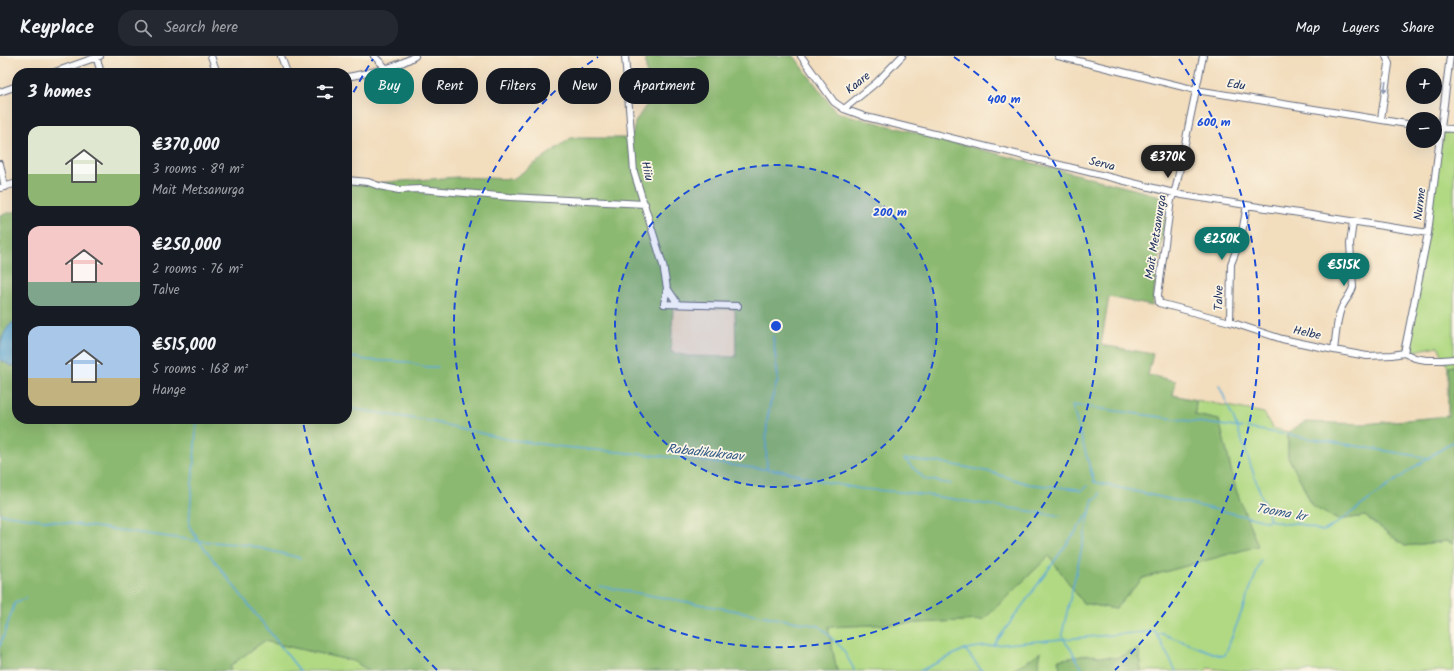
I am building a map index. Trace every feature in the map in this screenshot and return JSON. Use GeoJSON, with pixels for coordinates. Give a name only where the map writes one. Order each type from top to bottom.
{"type":"FeatureCollection","features":[{"type":"Feature","properties":{"kind":"street"},"geometry":{"type":"LineString","coordinates":[[65,68],[97,56],[100,68]]}},
{"type":"Feature","properties":{"kind":"street"},"geometry":{"type":"LineString","coordinates":[[211,56],[215,68]]}},
{"type":"Feature","properties":{"kind":"street"},"geometry":{"type":"LineString","coordinates":[[281,56],[285,68]]}},
{"type":"Feature","properties":{"kind":"street"},"geometry":{"type":"LineString","coordinates":[[374,56],[385,68]]}},
{"type":"Feature","properties":{"kind":"street"},"geometry":{"type":"LineString","coordinates":[[389,68],[404,63],[415,56]]}},
{"type":"Feature","properties":{"kind":"street","name":"Hiiu"},"geometry":{"type":"LineString","coordinates":[[625,56],[634,172],[664,265],[667,288],[664,304],[738,306]]}},
{"type":"Feature","properties":{"kind":"street","name":"Serva"},"geometry":{"type":"LineString","coordinates":[[801,56],[834,102],[844,109],[866,117],[1174,193],[1428,233]]}},
{"type":"Feature","properties":{"kind":"street","name":"Kaare"},"geometry":{"type":"LineString","coordinates":[[844,109],[877,82],[902,56]]}},
{"type":"Feature","properties":{"kind":"street","name":"Edu"},"geometry":{"type":"LineString","coordinates":[[1058,56],[1196,90],[1406,124]]}},
{"type":"Feature","properties":{"kind":"street","name":"Mait Metsanurga"},"geometry":{"type":"LineString","coordinates":[[1159,303],[1158,295],[1171,200],[1174,193],[1203,56]]}},
{"type":"Feature","properties":{"kind":"street"},"geometry":{"type":"LineString","coordinates":[[1381,119],[1389,64],[1386,56]]}},
{"type":"Feature","properties":{"kind":"street","name":"Nurme"},"geometry":{"type":"LineString","coordinates":[[1441,112],[1450,56]]}},
{"type":"Feature","properties":{"kind":"street"},"geometry":{"type":"LineString","coordinates":[[352,76],[364,74]]}},
{"type":"Feature","properties":{"kind":"street"},"geometry":{"type":"LineString","coordinates":[[0,92],[12,88]]}},
{"type":"Feature","properties":{"kind":"street"},"geometry":{"type":"LineString","coordinates":[[1442,128],[1454,129]]}},
{"type":"Feature","properties":{"kind":"street","name":"Nurme"},"geometry":{"type":"LineString","coordinates":[[1404,353],[1428,233],[1436,148]]}},
{"type":"Feature","properties":{"kind":"street"},"geometry":{"type":"LineString","coordinates":[[0,164],[2,188],[12,185]]}},
{"type":"Feature","properties":{"kind":"street"},"geometry":{"type":"LineString","coordinates":[[352,180],[368,182],[399,190],[420,189],[515,197],[645,204]]}},
{"type":"Feature","properties":{"kind":"street","name":"Talve"},"geometry":{"type":"LineString","coordinates":[[1230,322],[1231,264],[1241,238],[1247,205]]}},
{"type":"Feature","properties":{"kind":"street"},"geometry":{"type":"LineString","coordinates":[[1334,350],[1340,313],[1354,287],[1350,244],[1353,222]]}},
{"type":"Feature","properties":{"kind":"street","name":"Hiiu"},"geometry":{"type":"LineString","coordinates":[[667,288],[678,304]]}},
{"type":"Feature","properties":{"kind":"street","name":"Helbe"},"geometry":{"type":"LineString","coordinates":[[1159,303],[1230,322],[1282,339],[1334,350],[1367,356],[1404,353],[1415,358],[1426,360],[1454,359]]}},
{"type":"Feature","properties":{"kind":"green space"},"geometry":{"type":"Polygon","coordinates":[[[645,56],[794,56],[836,112],[1168,198],[1152,306],[1109,297],[1101,345],[1153,354],[1148,375],[1176,381],[1173,395],[1196,400],[1195,415],[1219,420],[1236,490],[1258,546],[1143,578],[1115,609],[1083,603],[1049,556],[983,620],[828,627],[837,671],[370,671],[353,661],[264,641],[230,666],[231,671],[0,671],[0,360],[12,366],[12,424],[352,424],[352,185],[458,177],[513,179],[571,138],[627,138],[633,134],[635,122],[647,104],[709,104],[709,68],[646,68],[645,56]],[[673,308],[671,352],[687,356],[736,357],[735,309],[673,308]]]}},
{"type":"Feature","properties":{"kind":"green space"},"geometry":{"type":"Polygon","coordinates":[[[1442,128],[1454,129],[1454,366],[1448,367],[1438,346],[1404,353],[1428,233],[1439,148],[1442,148],[1442,128]]]}},
{"type":"Feature","properties":{"kind":"green space"},"geometry":{"type":"Polygon","coordinates":[[[12,212],[12,324],[1,340],[0,350],[0,215],[12,212]]]}},
{"type":"Feature","properties":{"kind":"green space"},"geometry":{"type":"Polygon","coordinates":[[[1454,366],[1454,544],[1447,541],[1405,546],[1365,516],[1338,520],[1312,506],[1288,457],[1288,432],[1305,422],[1364,424],[1448,416],[1448,367],[1454,366]]]}},
{"type":"Feature","properties":{"kind":"green space"},"geometry":{"type":"Polygon","coordinates":[[[1196,400],[1264,413],[1272,428],[1288,432],[1288,457],[1312,506],[1338,520],[1365,516],[1405,546],[1447,541],[1454,544],[1454,671],[1232,671],[1208,668],[1205,671],[1141,671],[1139,649],[1116,658],[1088,655],[1058,660],[1061,671],[1037,671],[1040,653],[1011,671],[837,671],[828,627],[983,620],[1050,555],[1083,603],[1115,609],[1143,578],[1257,546],[1236,490],[1219,420],[1195,415],[1196,400]]]}},
{"type":"Feature","properties":{"kind":"green space"},"geometry":{"type":"Polygon","coordinates":[[[264,641],[353,661],[370,671],[231,671],[230,666],[264,641]]]}},
{"type":"Feature","properties":{"kind":"green space"},"geometry":{"type":"Polygon","coordinates":[[[1139,649],[1141,671],[1061,671],[1058,660],[1088,655],[1116,658],[1139,649]]]}},
{"type":"Feature","properties":{"kind":"green space"},"geometry":{"type":"Polygon","coordinates":[[[1041,652],[1037,671],[1011,671],[1041,652]]]}},
{"type":"Feature","properties":{"kind":"water"},"geometry":{"type":"Polygon","coordinates":[[[12,323],[12,366],[0,360],[1,344],[9,326],[12,323]]]}},
{"type":"Feature","properties":{"kind":"waterway"},"geometry":{"type":"LineString","coordinates":[[767,469],[767,421],[778,379],[773,336]]}},
{"type":"Feature","properties":{"kind":"waterway"},"geometry":{"type":"LineString","coordinates":[[352,357],[366,360],[408,362],[426,367],[438,367]]}},
{"type":"Feature","properties":{"kind":"waterway"},"geometry":{"type":"LineString","coordinates":[[1219,385],[1237,427],[1270,520]]}},
{"type":"Feature","properties":{"kind":"waterway","name":"Tooma kr"},"geometry":{"type":"LineString","coordinates":[[1242,428],[1072,405],[1094,482],[1266,521],[1270,520],[1286,524],[1296,523],[1322,531],[1333,526],[1416,466],[1454,441]]}},
{"type":"Feature","properties":{"kind":"waterway","name":"Rabadikukraav"},"geometry":{"type":"LineString","coordinates":[[352,409],[429,421],[506,439],[563,447],[662,456],[784,471],[825,482],[862,489],[913,493],[1061,516]]}},
{"type":"Feature","properties":{"kind":"waterway"},"geometry":{"type":"LineString","coordinates":[[197,424],[189,526],[300,671]]}},
{"type":"Feature","properties":{"kind":"waterway"},"geometry":{"type":"LineString","coordinates":[[1247,428],[1429,458]]}},
{"type":"Feature","properties":{"kind":"waterway"},"geometry":{"type":"LineString","coordinates":[[951,484],[925,479],[904,459],[944,463],[990,472],[1028,484],[1077,489],[1081,491],[1087,486]]}},
{"type":"Feature","properties":{"kind":"waterway","name":"Tooma kr"},"geometry":{"type":"LineString","coordinates":[[1084,671],[1062,634],[1093,499],[1098,498],[1100,493]]}},
{"type":"Feature","properties":{"kind":"waterway"},"geometry":{"type":"LineString","coordinates":[[994,645],[1089,513]]}},
{"type":"Feature","properties":{"kind":"waterway"},"geometry":{"type":"LineString","coordinates":[[0,514],[199,541],[248,545],[300,558]]}},
{"type":"Feature","properties":{"kind":"waterway"},"geometry":{"type":"LineString","coordinates":[[1157,635],[1160,633],[1221,656],[1225,655],[1261,561]]}},
{"type":"Feature","properties":{"kind":"waterway"},"geometry":{"type":"LineString","coordinates":[[599,586],[819,626],[842,648],[855,671]]}},
{"type":"Feature","properties":{"kind":"waterway"},"geometry":{"type":"LineString","coordinates":[[0,646],[15,602],[27,598]]}},
{"type":"Feature","properties":{"kind":"waterway"},"geometry":{"type":"LineString","coordinates":[[920,671],[965,649],[994,645],[1146,632],[1151,630],[1155,631],[1176,671]]}},
{"type":"Feature","properties":{"kind":"waterway"},"geometry":{"type":"LineString","coordinates":[[965,649],[982,671]]}}]}
